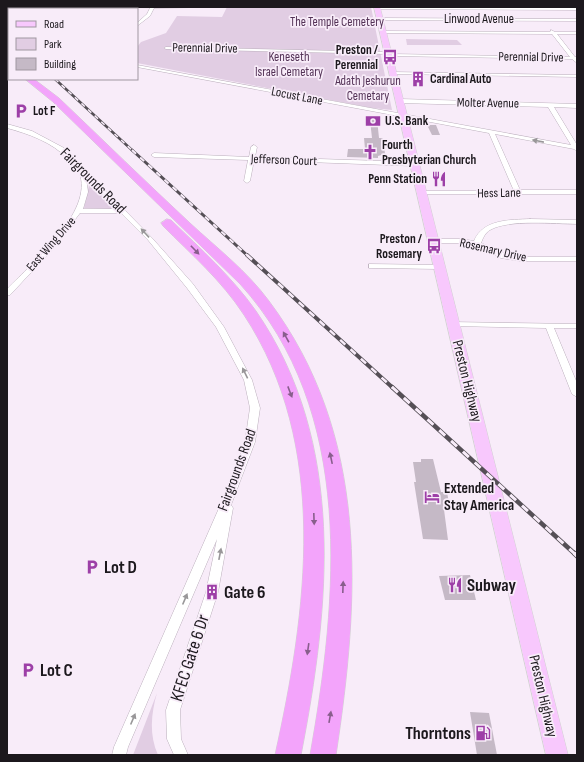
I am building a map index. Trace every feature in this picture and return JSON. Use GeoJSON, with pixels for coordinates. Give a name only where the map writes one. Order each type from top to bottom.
{"type":"FeatureCollection","features":[{"type":"Feature","properties":{"kind":"highway"},"geometry":{"type":"LineString","coordinates":[[16,80],[44,101],[219,275],[242,303],[258,326],[285,378],[299,419],[304,441],[313,505],[315,547],[314,594],[309,646],[300,704],[288,755]]}},
{"type":"Feature","properties":{"kind":"highway"},"geometry":{"type":"LineString","coordinates":[[30,80],[56,100],[235,271],[261,300],[280,325],[305,374],[320,416],[332,462],[342,538],[343,584],[340,636],[334,693],[323,755]]}},
{"type":"Feature","properties":{"kind":"main road","name":"Preston Highway"},"geometry":{"type":"LineString","coordinates":[[378,8],[421,193],[524,612],[557,755]]}},
{"type":"Feature","properties":{"kind":"street"},"geometry":{"type":"LineString","coordinates":[[28,7],[219,7]]}},
{"type":"Feature","properties":{"kind":"street"},"geometry":{"type":"LineString","coordinates":[[139,21],[149,15],[152,8]]}},
{"type":"Feature","properties":{"kind":"street"},"geometry":{"type":"LineString","coordinates":[[378,8],[577,9]]}},
{"type":"Feature","properties":{"kind":"street"},"geometry":{"type":"LineString","coordinates":[[439,8],[450,19]]}},
{"type":"Feature","properties":{"kind":"street"},"geometry":{"type":"LineString","coordinates":[[533,8],[576,59]]}},
{"type":"Feature","properties":{"kind":"street","name":"Linwood Avenue"},"geometry":{"type":"LineString","coordinates":[[380,19],[577,20]]}},
{"type":"Feature","properties":{"kind":"street"},"geometry":{"type":"LineString","coordinates":[[384,32],[577,33]]}},
{"type":"Feature","properties":{"kind":"street","name":"Perennial Drive"},"geometry":{"type":"LineString","coordinates":[[166,48],[576,59]]}},
{"type":"Feature","properties":{"kind":"street","name":"Locust Lane"},"geometry":{"type":"LineString","coordinates":[[138,66],[576,149]]}},
{"type":"Feature","properties":{"kind":"street"},"geometry":{"type":"LineString","coordinates":[[394,73],[577,76]]}},
{"type":"Feature","properties":{"kind":"street","name":"Molter Avenue"},"geometry":{"type":"LineString","coordinates":[[400,101],[577,106]]}},
{"type":"Feature","properties":{"kind":"street"},"geometry":{"type":"LineString","coordinates":[[550,105],[576,149]]}},
{"type":"Feature","properties":{"kind":"street","name":"Fairgrounds Road"},"geometry":{"type":"LineString","coordinates":[[7,126],[30,132],[49,141],[68,154],[150,239],[194,292],[220,327],[248,380],[255,408],[250,442],[232,490],[121,747],[119,755]]}},
{"type":"Feature","properties":{"kind":"street"},"geometry":{"type":"LineString","coordinates":[[491,132],[518,192]]}},
{"type":"Feature","properties":{"kind":"street"},"geometry":{"type":"LineString","coordinates":[[247,181],[254,147]]}},
{"type":"Feature","properties":{"kind":"street","name":"Jefferson Court"},"geometry":{"type":"LineString","coordinates":[[154,154],[251,158],[332,164],[415,164]]}},
{"type":"Feature","properties":{"kind":"street","name":"East Wing Drive"},"geometry":{"type":"LineString","coordinates":[[7,293],[78,211],[83,201],[84,187],[78,166]]}},
{"type":"Feature","properties":{"kind":"street","name":"Hess Lane"},"geometry":{"type":"LineString","coordinates":[[421,193],[577,192]]}},
{"type":"Feature","properties":{"kind":"street"},"geometry":{"type":"LineString","coordinates":[[78,211],[124,211]]}},
{"type":"Feature","properties":{"kind":"street"},"geometry":{"type":"LineString","coordinates":[[477,244],[480,236],[484,232],[498,225],[577,222]]}},
{"type":"Feature","properties":{"kind":"street","name":"Rosemary Drive"},"geometry":{"type":"LineString","coordinates":[[433,241],[460,241],[477,244],[504,256],[520,259],[577,259]]}},
{"type":"Feature","properties":{"kind":"street"},"geometry":{"type":"LineString","coordinates":[[372,266],[439,267]]}},
{"type":"Feature","properties":{"kind":"street"},"geometry":{"type":"LineString","coordinates":[[453,324],[577,326]]}},
{"type":"Feature","properties":{"kind":"street"},"geometry":{"type":"LineString","coordinates":[[549,326],[577,394]]}},
{"type":"Feature","properties":{"kind":"street","name":"KFEC Gate 6 Dr"},"geometry":{"type":"LineString","coordinates":[[181,755],[174,738],[173,710],[212,592],[232,490]]}},
{"type":"Feature","properties":{"kind":"green space"},"geometry":{"type":"Polygon","coordinates":[[[227,7],[371,7],[392,110],[372,108],[138,63],[138,46],[141,42],[166,33],[177,16],[222,17],[227,7]]]}},
{"type":"Feature","properties":{"kind":"green space"},"geometry":{"type":"Polygon","coordinates":[[[406,39],[457,40],[462,45],[407,45],[406,39]]]}},
{"type":"Feature","properties":{"kind":"green space"},"geometry":{"type":"Polygon","coordinates":[[[91,184],[115,209],[84,208],[89,185],[91,184]]]}},
{"type":"Feature","properties":{"kind":"green space"},"geometry":{"type":"Polygon","coordinates":[[[157,693],[153,709],[152,732],[158,755],[133,755],[157,693]]]}},
{"type":"Feature","properties":{"kind":"building"},"geometry":{"type":"Polygon","coordinates":[[[377,119],[379,138],[383,138],[385,154],[378,156],[378,158],[347,157],[348,149],[365,149],[364,138],[372,138],[370,120],[377,119]]]}},
{"type":"Feature","properties":{"kind":"building"},"geometry":{"type":"Polygon","coordinates":[[[427,125],[436,125],[440,135],[432,135],[427,125]]]}},
{"type":"Feature","properties":{"kind":"building","name":"Extended Stay America"},"geometry":{"type":"Polygon","coordinates":[[[421,459],[433,459],[441,492],[447,492],[449,503],[443,502],[448,540],[423,539],[414,482],[416,482],[413,462],[421,462],[421,459]]]}},
{"type":"Feature","properties":{"kind":"building","name":"Subway"},"geometry":{"type":"Polygon","coordinates":[[[470,575],[476,600],[445,600],[439,576],[470,575]]]}},
{"type":"Feature","properties":{"kind":"building","name":"Thorntons"},"geometry":{"type":"Polygon","coordinates":[[[470,712],[489,713],[497,755],[477,755],[470,712]]]}},
{"type":"Feature","properties":{"kind":"railway"},"geometry":{"type":"LineString","coordinates":[[56,80],[133,151]]}},
{"type":"Feature","properties":{"kind":"railway"},"geometry":{"type":"LineString","coordinates":[[132,150],[248,256]]}},
{"type":"Feature","properties":{"kind":"railway"},"geometry":{"type":"LineString","coordinates":[[247,255],[393,388]]}},
{"type":"Feature","properties":{"kind":"railway"},"geometry":{"type":"LineString","coordinates":[[392,387],[575,554]]}},
{"type":"Feature","properties":{"kind":"place","name":"Preston / Perennial"},"geometry":{"type":"Point","coordinates":[390,57]}},
{"type":"Feature","properties":{"kind":"place","name":"Cardinal Auto"},"geometry":{"type":"Point","coordinates":[418,79]}},
{"type":"Feature","properties":{"kind":"place","name":"Lot F"},"geometry":{"type":"Point","coordinates":[21,111]}},
{"type":"Feature","properties":{"kind":"place","name":"U.S. Bank"},"geometry":{"type":"Point","coordinates":[373,121]}},
{"type":"Feature","properties":{"kind":"place","name":"Fourth Presbyterian Church"},"geometry":{"type":"Point","coordinates":[370,152]}},
{"type":"Feature","properties":{"kind":"place","name":"Penn Station"},"geometry":{"type":"Point","coordinates":[439,179]}},
{"type":"Feature","properties":{"kind":"place","name":"Preston / Rosemary"},"geometry":{"type":"Point","coordinates":[434,246]}},
{"type":"Feature","properties":{"kind":"place","name":"Extended Stay America"},"geometry":{"type":"Point","coordinates":[432,497]}},
{"type":"Feature","properties":{"kind":"place","name":"Lot D"},"geometry":{"type":"Point","coordinates":[92,567]}},
{"type":"Feature","properties":{"kind":"place","name":"Subway"},"geometry":{"type":"Point","coordinates":[455,585]}},
{"type":"Feature","properties":{"kind":"place","name":"Gate 6"},"geometry":{"type":"Point","coordinates":[212,592]}},
{"type":"Feature","properties":{"kind":"place","name":"Lot C"},"geometry":{"type":"Point","coordinates":[28,670]}},
{"type":"Feature","properties":{"kind":"place","name":"Thorntons"},"geometry":{"type":"Point","coordinates":[483,733]}},
{"type":"Feature","properties":{"kind":"park label","name":"The Temple Cemetery"},"geometry":{"type":"Point","coordinates":[337,22]}},
{"type":"Feature","properties":{"kind":"park label","name":"Keneseth Israel Cemetary"},"geometry":{"type":"Point","coordinates":[289,64]}},
{"type":"Feature","properties":{"kind":"park label","name":"Adath Jeshurun Cemetary"},"geometry":{"type":"Point","coordinates":[368,88]}}]}
